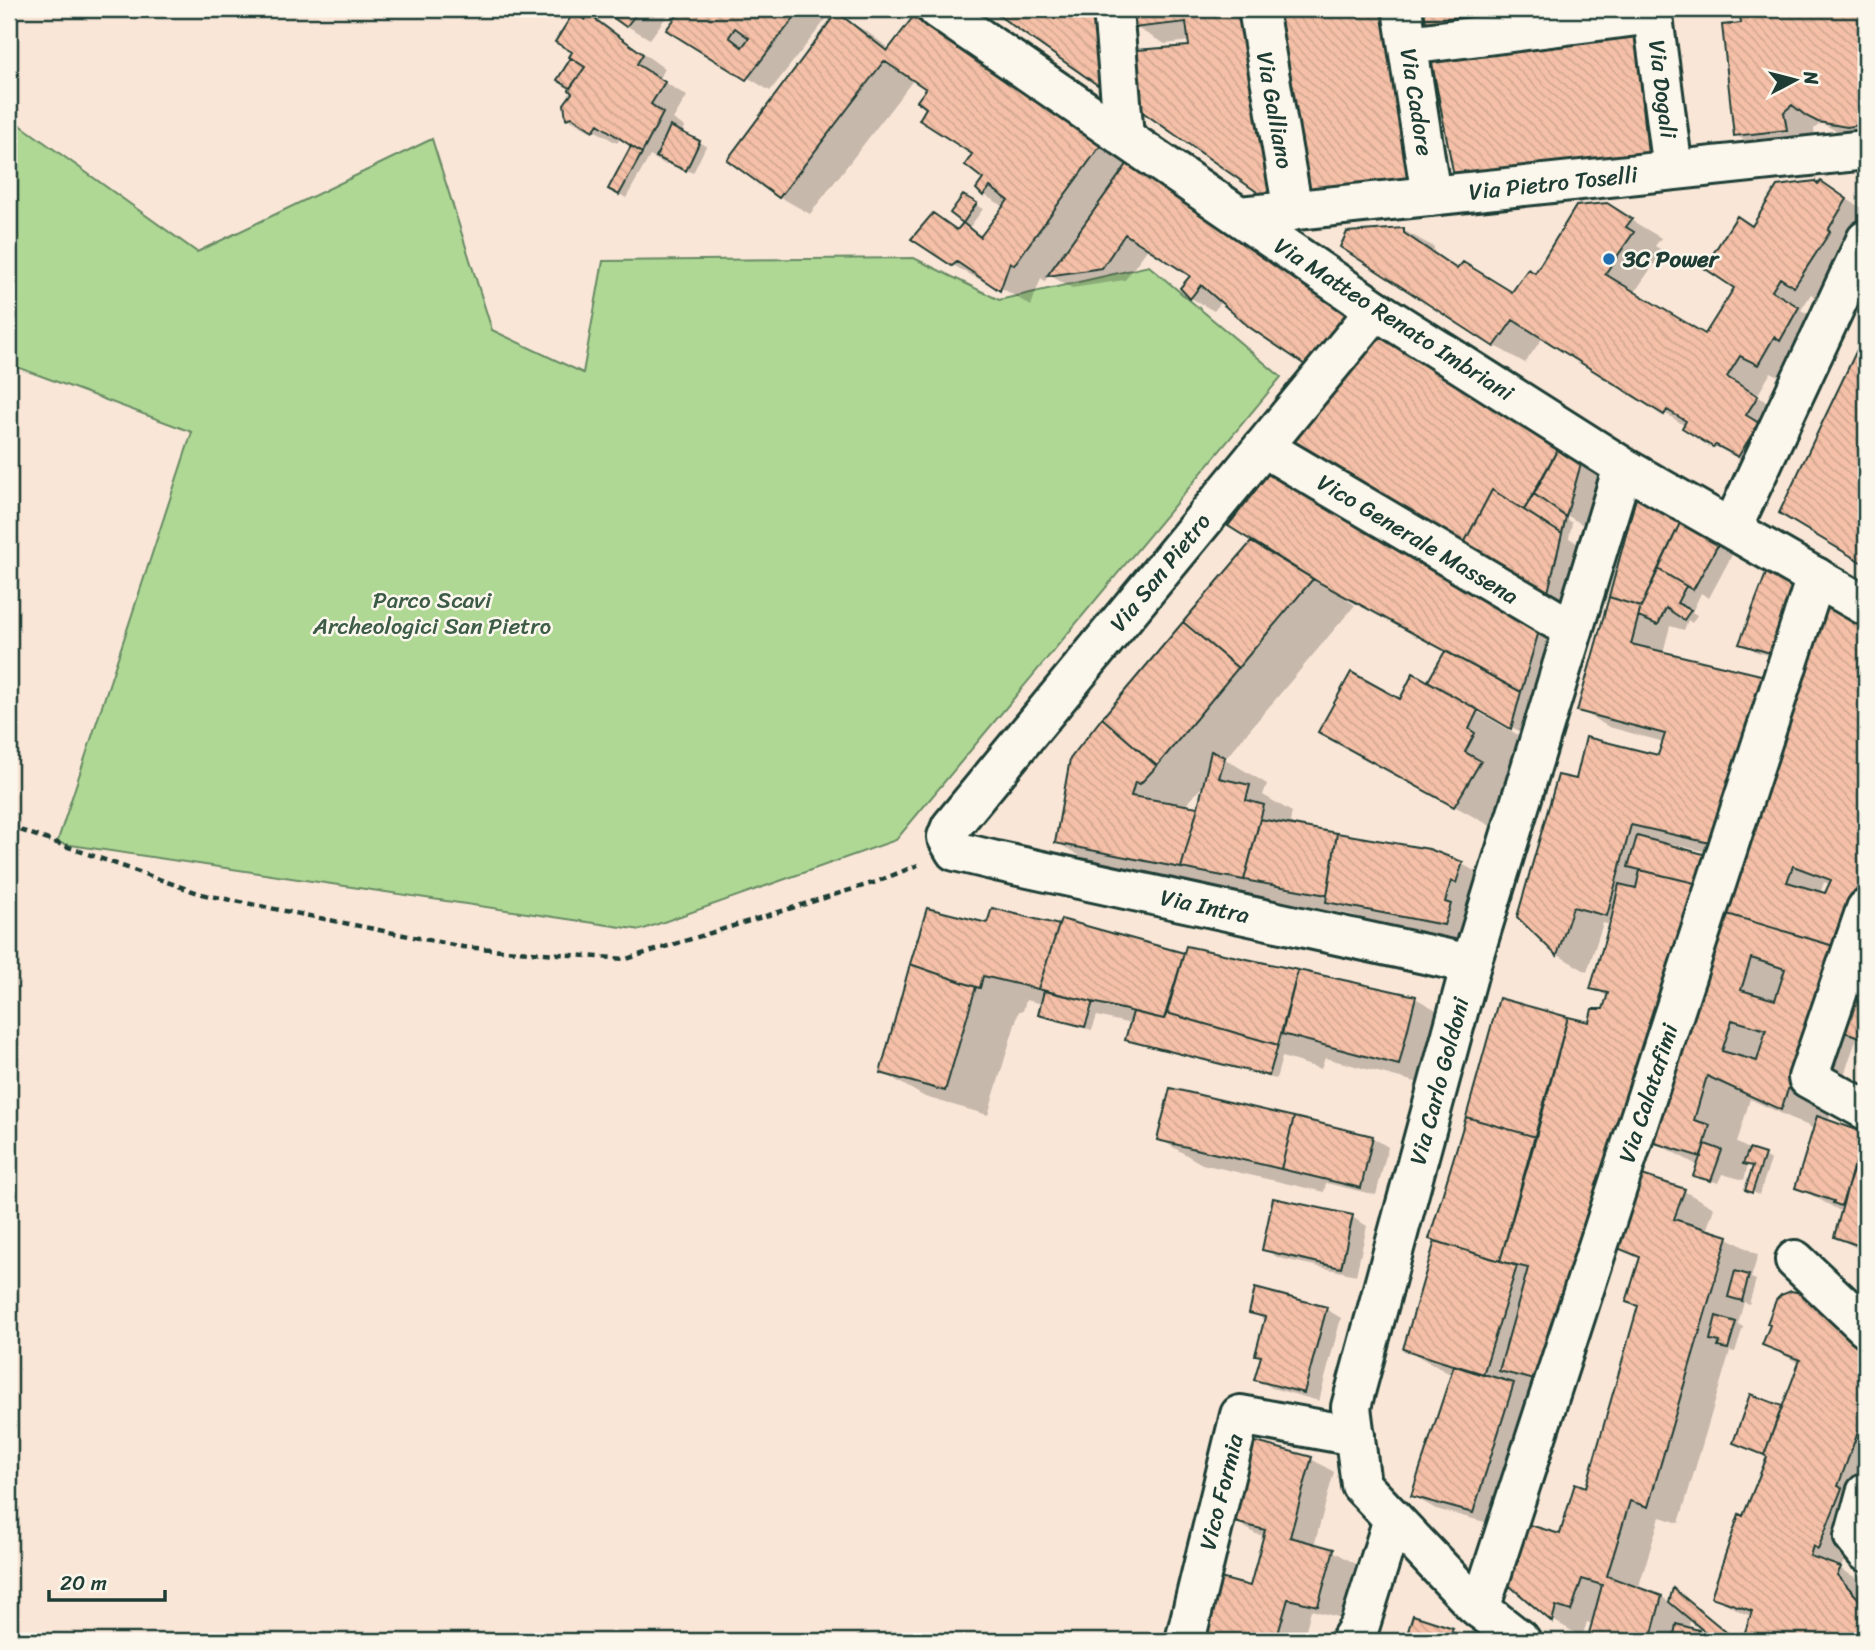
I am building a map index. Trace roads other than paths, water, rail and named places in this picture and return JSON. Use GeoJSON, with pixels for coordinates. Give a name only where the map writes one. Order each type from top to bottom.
{"type":"FeatureCollection","features":[{"type":"Feature","properties":{"kind":"street","name":"Via Matteo Renato Imbriani"},"geometry":{"type":"LineString","coordinates":[[937,9],[1376,310],[1623,467],[1866,606]]}},
{"type":"Feature","properties":{"kind":"street"},"geometry":{"type":"LineString","coordinates":[[1112,9],[1125,137]]}},
{"type":"Feature","properties":{"kind":"street","name":"Via Galliano"},"geometry":{"type":"LineString","coordinates":[[1258,9],[1293,211]]}},
{"type":"Feature","properties":{"kind":"street"},"geometry":{"type":"LineString","coordinates":[[1405,27],[1653,11]]}},
{"type":"Feature","properties":{"kind":"street","name":"Via Dogali"},"geometry":{"type":"LineString","coordinates":[[1653,11],[1673,170]]}},
{"type":"Feature","properties":{"kind":"street","name":"Via Cadore"},"geometry":{"type":"LineString","coordinates":[[1405,27],[1431,196]]}},
{"type":"Feature","properties":{"kind":"street","name":"Via Pietro Toselli"},"geometry":{"type":"LineString","coordinates":[[1240,216],[1866,150]]}},
{"type":"Feature","properties":{"kind":"street"},"geometry":{"type":"LineString","coordinates":[[1732,528],[1866,240]]}},
{"type":"Feature","properties":{"kind":"street","name":"Via San Pietro"},"geometry":{"type":"LineString","coordinates":[[951,844],[951,827],[1376,310]]}},
{"type":"Feature","properties":{"kind":"street","name":"Vico Generale Massena"},"geometry":{"type":"LineString","coordinates":[[1263,447],[1573,630]]}},
{"type":"Feature","properties":{"kind":"street","name":"Via Carlo Goldoni"},"geometry":{"type":"LineString","coordinates":[[1516,1640],[1480,1609],[1361,1485],[1351,1407],[1471,964],[1623,467]]}},
{"type":"Feature","properties":{"kind":"street","name":"Via Calatafimi"},"geometry":{"type":"LineString","coordinates":[[1480,1609],[1816,577]]}},
{"type":"Feature","properties":{"kind":"street","name":"Via Intra"},"geometry":{"type":"LineString","coordinates":[[951,844],[1023,867],[1471,964]]}},
{"type":"Feature","properties":{"kind":"street"},"geometry":{"type":"LineString","coordinates":[[1866,909],[1808,1078],[1866,1110]]}},
{"type":"Feature","properties":{"kind":"street"},"geometry":{"type":"LineString","coordinates":[[1795,1260],[1866,1327]]}},
{"type":"Feature","properties":{"kind":"street","name":"Vico Formia"},"geometry":{"type":"LineString","coordinates":[[1185,1641],[1240,1415],[1355,1436]]}},
{"type":"Feature","properties":{"kind":"street"},"geometry":{"type":"LineString","coordinates":[[1866,1493],[1854,1537],[1866,1552]]}},
{"type":"Feature","properties":{"kind":"street"},"geometry":{"type":"LineString","coordinates":[[1350,1641],[1360,1625],[1393,1518]]}},
{"type":"Feature","properties":{"kind":"place","name":"3C Power"},"geometry":{"type":"Point","coordinates":[1609,259]}},
{"type":"Feature","properties":{"kind":"park label","name":"Parco Scavi Archeologici San Pietro"},"geometry":{"type":"Point","coordinates":[432,613]}}]}
